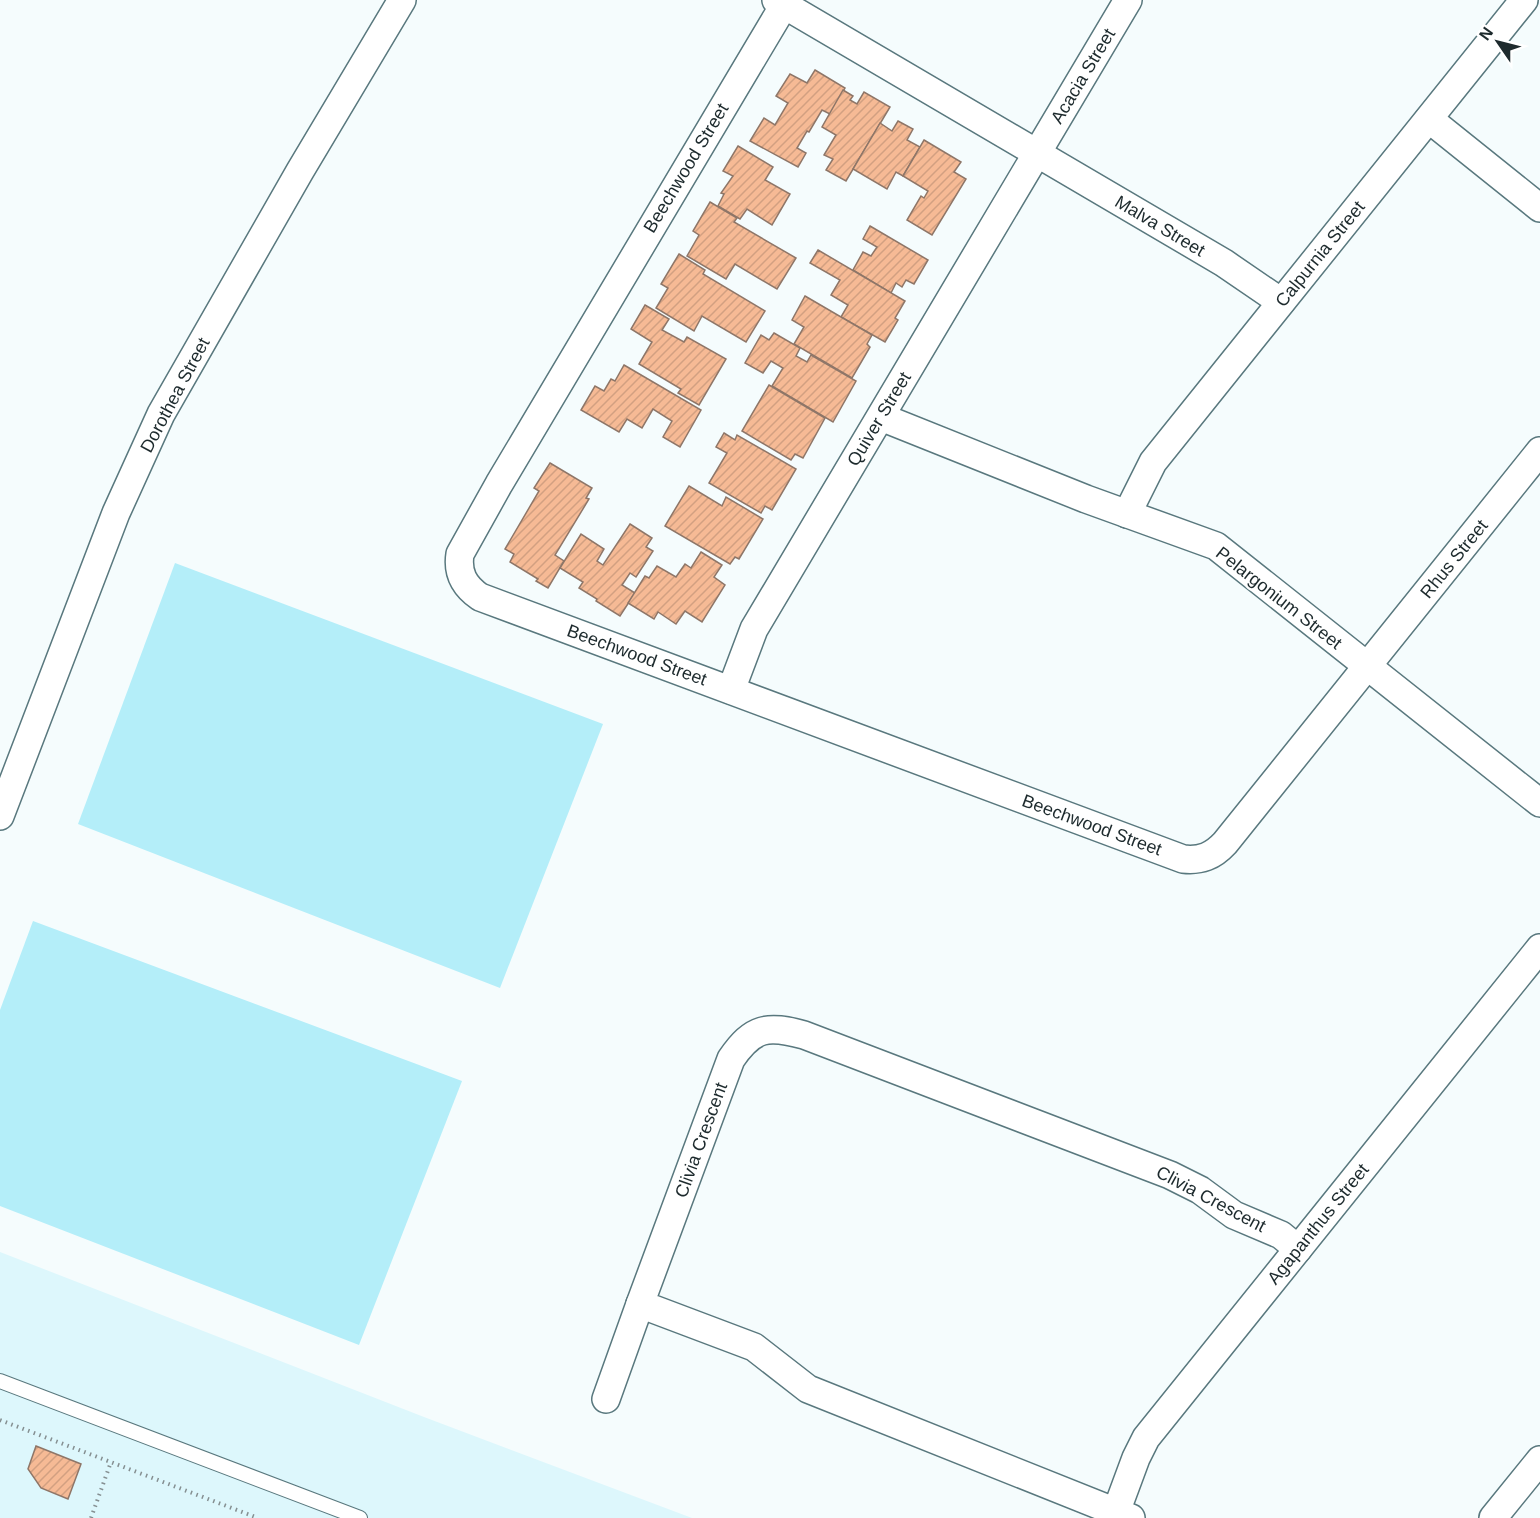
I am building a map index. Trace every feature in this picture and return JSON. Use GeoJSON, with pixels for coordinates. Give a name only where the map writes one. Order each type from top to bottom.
{"type":"FeatureCollection","features":[{"type":"Feature","properties":{"kind":"street","name":"Dorothea Street"},"geometry":{"type":"LineString","coordinates":[[0,816],[116,513],[161,414],[294,181],[402,0]]}},
{"type":"Feature","properties":{"kind":"street","name":"Acacia Street"},"geometry":{"type":"LineString","coordinates":[[1037,153],[1128,0]]}},
{"type":"Feature","properties":{"kind":"street","name":"Calpurnia Street"},"geometry":{"type":"LineString","coordinates":[[1127,514],[1153,462],[1524,0]]}},
{"type":"Feature","properties":{"kind":"street","name":"Malva Street"},"geometry":{"type":"LineString","coordinates":[[782,2],[1224,263],[1281,302]]}},
{"type":"Feature","properties":{"kind":"street","name":"Beechwood Street"},"geometry":{"type":"LineString","coordinates":[[782,2],[460,554],[462,580],[470,590],[480,597],[1183,859],[1192,860],[1210,856],[1218,850],[1367,667]]}},
{"type":"Feature","properties":{"kind":"street"},"geometry":{"type":"LineString","coordinates":[[1430,119],[1540,208]]}},
{"type":"Feature","properties":{"kind":"street","name":"Quiver Street"},"geometry":{"type":"LineString","coordinates":[[731,690],[754,629],[1037,153]]}},
{"type":"Feature","properties":{"kind":"street","name":"Pelargonium Street"},"geometry":{"type":"LineString","coordinates":[[881,417],[1127,514],[1216,546],[1540,803]]}},
{"type":"Feature","properties":{"kind":"street","name":"Rhus Street"},"geometry":{"type":"LineString","coordinates":[[1367,667],[1540,451]]}},
{"type":"Feature","properties":{"kind":"street","name":"Agapanthus Street"},"geometry":{"type":"LineString","coordinates":[[1121,1516],[1146,1438],[1540,948]]}},
{"type":"Feature","properties":{"kind":"street","name":"Clivia Crescent"},"geometry":{"type":"LineString","coordinates":[[606,1399],[731,1059],[742,1043],[758,1032],[779,1028],[804,1035],[1170,1175],[1200,1190],[1234,1215],[1281,1235],[1298,1249]]}},
{"type":"Feature","properties":{"kind":"street"},"geometry":{"type":"LineString","coordinates":[[640,1304],[754,1347],[808,1389],[1121,1516]]}},
{"type":"Feature","properties":{"kind":"street"},"geometry":{"type":"LineString","coordinates":[[1493,1518],[1540,1460]]}},
{"type":"Feature","properties":{"kind":"lane"},"geometry":{"type":"LineString","coordinates":[[0,1381],[360,1518]]}},
{"type":"Feature","properties":{"kind":"path"},"geometry":{"type":"LineString","coordinates":[[0,1420],[258,1518]]}},
{"type":"Feature","properties":{"kind":"path"},"geometry":{"type":"LineString","coordinates":[[91,1518],[111,1462]]}},
{"type":"Feature","properties":{"kind":"shaded area"},"geometry":{"type":"Polygon","coordinates":[[[175,563],[603,724],[500,988],[78,824],[175,563]]]}},
{"type":"Feature","properties":{"kind":"shaded area"},"geometry":{"type":"Polygon","coordinates":[[[33,921],[462,1081],[359,1345],[0,1206],[0,1010],[33,921]]]}},
{"type":"Feature","properties":{"kind":"shaded area"},"geometry":{"type":"Polygon","coordinates":[[[0,1252],[424,1417],[692,1518],[0,1518],[0,1252]]]}},
{"type":"Feature","properties":{"kind":"building"},"geometry":{"type":"Polygon","coordinates":[[[815,70],[845,88],[830,114],[822,110],[809,132],[807,131],[797,148],[806,153],[798,167],[750,141],[764,118],[775,125],[788,103],[776,96],[790,74],[807,83],[815,70]]]}},
{"type":"Feature","properties":{"kind":"building"},"geometry":{"type":"Polygon","coordinates":[[[843,90],[853,96],[850,100],[857,104],[864,92],[890,107],[846,181],[826,170],[833,159],[824,155],[836,135],[822,127],[843,90]]]}},
{"type":"Feature","properties":{"kind":"building"},"geometry":{"type":"Polygon","coordinates":[[[898,121],[913,129],[907,140],[920,147],[903,176],[896,172],[887,189],[853,169],[880,123],[892,131],[898,121]]]}},
{"type":"Feature","properties":{"kind":"building"},"geometry":{"type":"Polygon","coordinates":[[[924,140],[961,162],[954,172],[966,179],[932,235],[907,220],[921,196],[924,198],[928,191],[903,176],[924,140]]]}},
{"type":"Feature","properties":{"kind":"building"},"geometry":{"type":"Polygon","coordinates":[[[738,146],[773,167],[765,180],[790,194],[772,225],[747,209],[740,219],[718,206],[724,194],[721,193],[733,176],[723,171],[738,146]]]}},
{"type":"Feature","properties":{"kind":"building"},"geometry":{"type":"Polygon","coordinates":[[[710,202],[737,218],[734,222],[796,258],[777,289],[735,264],[726,279],[687,256],[699,235],[693,231],[710,202]]]}},
{"type":"Feature","properties":{"kind":"building"},"geometry":{"type":"Polygon","coordinates":[[[870,226],[928,260],[914,284],[906,280],[902,287],[896,283],[891,293],[853,270],[863,252],[871,256],[877,247],[863,239],[870,226]]]}},
{"type":"Feature","properties":{"kind":"building"},"geometry":{"type":"Polygon","coordinates":[[[818,250],[905,301],[895,318],[898,320],[885,342],[841,317],[848,305],[831,295],[840,280],[810,263],[818,250]]]}},
{"type":"Feature","properties":{"kind":"building"},"geometry":{"type":"Polygon","coordinates":[[[679,254],[705,270],[703,274],[765,311],[746,342],[702,316],[694,331],[656,308],[668,288],[661,284],[679,254]]]}},
{"type":"Feature","properties":{"kind":"building"},"geometry":{"type":"Polygon","coordinates":[[[805,296],[872,335],[867,344],[870,347],[852,378],[794,344],[804,327],[792,320],[805,296]]]}},
{"type":"Feature","properties":{"kind":"building"},"geometry":{"type":"Polygon","coordinates":[[[645,305],[669,319],[662,330],[684,342],[687,337],[726,359],[699,405],[678,393],[681,389],[639,364],[652,342],[631,329],[645,305]]]}},
{"type":"Feature","properties":{"kind":"building"},"geometry":{"type":"Polygon","coordinates":[[[774,333],[800,348],[796,356],[807,362],[811,355],[856,381],[833,422],[772,386],[783,368],[771,361],[763,373],[745,363],[761,335],[769,340],[774,333]]]}},
{"type":"Feature","properties":{"kind":"building"},"geometry":{"type":"Polygon","coordinates":[[[624,365],[701,410],[680,447],[663,437],[672,421],[653,409],[642,428],[627,419],[619,432],[581,410],[595,386],[604,391],[611,379],[615,381],[624,365]]]}},
{"type":"Feature","properties":{"kind":"building"},"geometry":{"type":"Polygon","coordinates":[[[769,385],[825,418],[803,458],[795,454],[791,460],[742,431],[769,385]]]}},
{"type":"Feature","properties":{"kind":"building"},"geometry":{"type":"Polygon","coordinates":[[[724,433],[735,440],[737,435],[796,469],[772,510],[765,506],[761,513],[709,483],[727,453],[716,447],[724,433]]]}},
{"type":"Feature","properties":{"kind":"building"},"geometry":{"type":"Polygon","coordinates":[[[550,463],[592,488],[586,498],[589,499],[555,555],[564,561],[548,588],[510,562],[514,554],[505,549],[539,491],[534,488],[550,463]]]}},
{"type":"Feature","properties":{"kind":"building"},"geometry":{"type":"Polygon","coordinates":[[[689,486],[722,506],[726,497],[763,519],[739,559],[735,557],[730,564],[665,526],[689,486]]]}},
{"type":"Feature","properties":{"kind":"building"},"geometry":{"type":"Polygon","coordinates":[[[630,524],[652,538],[646,547],[653,551],[636,577],[630,573],[622,585],[635,593],[620,616],[579,588],[583,582],[560,568],[581,534],[604,549],[597,561],[603,565],[630,524]]]}},
{"type":"Feature","properties":{"kind":"building"},"geometry":{"type":"Polygon","coordinates":[[[701,552],[722,565],[714,577],[725,585],[702,622],[685,611],[676,624],[658,612],[654,619],[628,603],[645,576],[649,578],[657,566],[676,577],[685,564],[691,568],[701,552]]]}},
{"type":"Feature","properties":{"kind":"building"},"geometry":{"type":"Polygon","coordinates":[[[36,1446],[81,1464],[68,1499],[41,1488],[28,1469],[36,1446]]]}}]}
